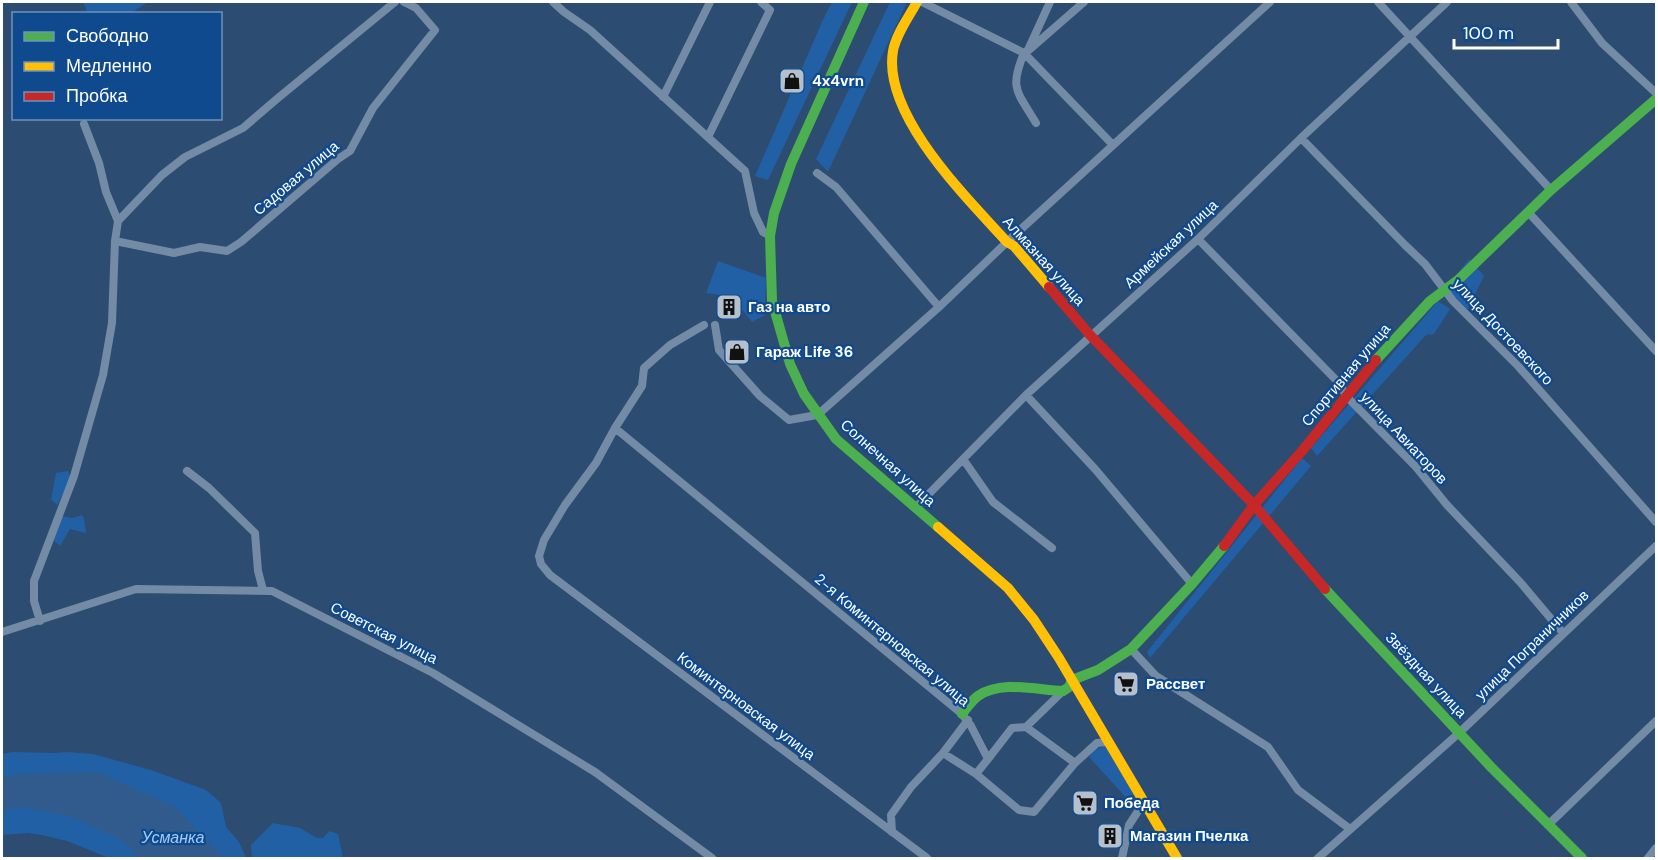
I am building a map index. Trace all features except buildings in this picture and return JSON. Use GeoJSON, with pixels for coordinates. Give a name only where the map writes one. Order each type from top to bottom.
{"type":"FeatureCollection","features":[{"type":"Feature","properties":{"kind":"street"},"geometry":{"type":"LineString","coordinates":[[118,221],[162,175],[185,158],[243,128],[395,2]]}},
{"type":"Feature","properties":{"kind":"street","name":"Садовая улица"},"geometry":{"type":"LineString","coordinates":[[115,242],[174,254],[200,247],[228,251],[338,159],[350,152],[373,108],[435,30],[416,8],[404,2]]}},
{"type":"Feature","properties":{"kind":"street"},"geometry":{"type":"LineString","coordinates":[[553,2],[590,30],[745,171],[754,213],[763,232],[770,236]]}},
{"type":"Feature","properties":{"kind":"street"},"geometry":{"type":"LineString","coordinates":[[663,97],[710,2]]}},
{"type":"Feature","properties":{"kind":"street"},"geometry":{"type":"LineString","coordinates":[[708,138],[770,10],[761,2]]}},
{"type":"Feature","properties":{"kind":"street","name":"Солнечная улица"},"geometry":{"type":"LineString","coordinates":[[864,2],[791,164],[774,213],[770,236],[772,302],[790,364],[804,394],[836,439],[1008,588],[1046,637],[1178,858]]}},
{"type":"Feature","properties":{"kind":"street","name":"Алмазная улица"},"geometry":{"type":"LineString","coordinates":[[917,2],[892,52],[891,63],[896,87],[905,113],[954,185],[1007,242],[1014,246],[1090,335],[1254,505]]}},
{"type":"Feature","properties":{"kind":"street"},"geometry":{"type":"LineString","coordinates":[[922,2],[1026,51],[1113,145]]}},
{"type":"Feature","properties":{"kind":"street"},"geometry":{"type":"LineString","coordinates":[[1036,123],[1015,84],[1016,72],[1050,2]]}},
{"type":"Feature","properties":{"kind":"street"},"geometry":{"type":"LineString","coordinates":[[1026,51],[1084,2]]}},
{"type":"Feature","properties":{"kind":"street"},"geometry":{"type":"LineString","coordinates":[[715,326],[719,350],[760,396],[789,420],[817,415],[939,308],[1007,242],[1270,2]]}},
{"type":"Feature","properties":{"kind":"street"},"geometry":{"type":"LineString","coordinates":[[1378,2],[1551,190]]}},
{"type":"Feature","properties":{"kind":"street","name":"Армейская улица"},"geometry":{"type":"LineString","coordinates":[[915,508],[1026,395],[1198,239],[1301,138],[1447,2]]}},
{"type":"Feature","properties":{"kind":"street"},"geometry":{"type":"LineString","coordinates":[[1571,2],[1602,43],[1656,93]]}},
{"type":"Feature","properties":{"kind":"street","name":"Спортивная улица"},"geometry":{"type":"LineString","coordinates":[[1072,680],[1098,670],[1131,649],[1192,584],[1254,505],[1302,451],[1370,367],[1430,301],[1458,280],[1551,190],[1656,99]]}},
{"type":"Feature","properties":{"kind":"street"},"geometry":{"type":"LineString","coordinates":[[40,621],[34,601],[34,581],[74,476],[103,375],[112,324],[118,221],[84,124]]}},
{"type":"Feature","properties":{"kind":"street","name":"улица Достоевского"},"geometry":{"type":"LineString","coordinates":[[1301,138],[1425,264],[1453,302],[1518,366],[1656,522]]}},
{"type":"Feature","properties":{"kind":"street"},"geometry":{"type":"LineString","coordinates":[[817,173],[836,187],[939,308]]}},
{"type":"Feature","properties":{"kind":"street"},"geometry":{"type":"LineString","coordinates":[[1528,212],[1655,347]]}},
{"type":"Feature","properties":{"kind":"street","name":"улица Авиаторов"},"geometry":{"type":"LineString","coordinates":[[1198,239],[1340,384],[1346,396],[1416,467],[1447,505],[1520,582],[1563,633]]}},
{"type":"Feature","properties":{"kind":"street"},"geometry":{"type":"LineString","coordinates":[[615,428],[642,386],[644,368],[670,345],[704,326]]}},
{"type":"Feature","properties":{"kind":"street"},"geometry":{"type":"LineString","coordinates":[[1026,395],[1095,469],[1192,584]]}},
{"type":"Feature","properties":{"kind":"street","name":"Коминтерновская улица"},"geometry":{"type":"LineString","coordinates":[[615,428],[596,463],[565,505],[544,540],[539,556],[541,564],[550,575],[927,858]]}},
{"type":"Feature","properties":{"kind":"street","name":"2-я Коминтерновская улица"},"geometry":{"type":"LineString","coordinates":[[615,428],[965,717],[988,759]]}},
{"type":"Feature","properties":{"kind":"street"},"geometry":{"type":"LineString","coordinates":[[963,459],[993,502],[1052,548]]}},
{"type":"Feature","properties":{"kind":"street"},"geometry":{"type":"LineString","coordinates":[[187,471],[209,488],[255,533],[258,571],[263,590]]}},
{"type":"Feature","properties":{"kind":"street","name":"Звёздная улица"},"geometry":{"type":"LineString","coordinates":[[1254,505],[1307,570],[1459,733],[1582,858]]}},
{"type":"Feature","properties":{"kind":"street","name":"улица Пограничников"},"geometry":{"type":"LineString","coordinates":[[1318,858],[1459,733],[1656,546]]}},
{"type":"Feature","properties":{"kind":"street","name":"Советская улица"},"geometry":{"type":"LineString","coordinates":[[2,632],[136,589],[272,591],[433,674],[595,772],[712,858]]}},
{"type":"Feature","properties":{"kind":"street"},"geometry":{"type":"LineString","coordinates":[[1131,649],[1156,676],[1268,747],[1298,790],[1350,829]]}},
{"type":"Feature","properties":{"kind":"street"},"geometry":{"type":"LineString","coordinates":[[976,774],[1012,728],[1026,727],[1069,687],[1072,680]]}},
{"type":"Feature","properties":{"kind":"street"},"geometry":{"type":"LineString","coordinates":[[892,832],[891,815],[911,788],[943,753],[976,698],[990,690],[1018,688],[1063,691]]}},
{"type":"Feature","properties":{"kind":"street"},"geometry":{"type":"LineString","coordinates":[[1548,825],[1656,722]]}},
{"type":"Feature","properties":{"kind":"street"},"geometry":{"type":"LineString","coordinates":[[1026,727],[1075,763]]}},
{"type":"Feature","properties":{"kind":"street"},"geometry":{"type":"LineString","coordinates":[[943,753],[976,774],[1019,810],[1034,812],[1075,763],[1097,743],[1107,742]]}},
{"type":"Feature","properties":{"kind":"street"},"geometry":{"type":"LineString","coordinates":[[1122,858],[1130,825],[1143,802]]}},
{"type":"Feature","properties":{"kind":"street"},"geometry":{"type":"LineString","coordinates":[[1648,858],[1656,848]]}},
{"type":"Feature","properties":{"kind":"shaded area"},"geometry":{"type":"Polygon","coordinates":[[[83,2],[148,2],[133,12],[88,12],[83,2]]]}},
{"type":"Feature","properties":{"kind":"shaded area"},"geometry":{"type":"Polygon","coordinates":[[[832,2],[852,2],[768,180],[755,176],[822,22],[832,2]]]}},
{"type":"Feature","properties":{"kind":"shaded area"},"geometry":{"type":"Polygon","coordinates":[[[890,2],[907,2],[828,172],[816,159],[890,2]]]}},
{"type":"Feature","properties":{"kind":"shaded area"},"geometry":{"type":"Polygon","coordinates":[[[1469,259],[1484,276],[1467,310],[1460,310],[1447,288],[1469,259]]]}},
{"type":"Feature","properties":{"kind":"shaded area"},"geometry":{"type":"Polygon","coordinates":[[[718,261],[766,278],[765,315],[752,322],[732,297],[706,293],[718,261]]]}},
{"type":"Feature","properties":{"kind":"shaded area"},"geometry":{"type":"Polygon","coordinates":[[[1438,301],[1450,309],[1434,334],[1426,335],[1317,456],[1311,448],[1438,301]]]}},
{"type":"Feature","properties":{"kind":"shaded area"},"geometry":{"type":"Polygon","coordinates":[[[1302,458],[1311,466],[1150,658],[1147,652],[1302,458]]]}},
{"type":"Feature","properties":{"kind":"shaded area"},"geometry":{"type":"Polygon","coordinates":[[[68,471],[71,478],[57,505],[51,499],[56,473],[68,471]]]}},
{"type":"Feature","properties":{"kind":"shaded area"},"geometry":{"type":"Polygon","coordinates":[[[82,515],[86,533],[70,529],[60,546],[52,539],[61,516],[72,518],[82,515]]]}},
{"type":"Feature","properties":{"kind":"shaded area"},"geometry":{"type":"Polygon","coordinates":[[[1105,746],[1136,798],[1132,804],[1089,757],[1095,750],[1105,746]]]}},
{"type":"Feature","properties":{"kind":"shaded area"},"geometry":{"type":"Polygon","coordinates":[[[13,752],[93,754],[151,770],[206,790],[221,803],[226,827],[239,842],[246,858],[109,858],[67,841],[42,835],[28,833],[2,835],[2,754],[13,752]]]}},
{"type":"Feature","properties":{"kind":"shaded area"},"geometry":{"type":"Polygon","coordinates":[[[273,823],[300,828],[317,838],[323,838],[329,831],[338,834],[343,858],[252,858],[251,845],[273,823]]]}},
{"type":"Feature","properties":{"kind":"water","name":"Усманка"},"geometry":{"type":"Polygon","coordinates":[[[97,772],[175,807],[223,858],[141,858],[118,838],[70,816],[24,807],[2,810],[2,778],[22,774],[97,772]]]}},
{"type":"Feature","properties":{"kind":"traffic: fast"},"geometry":{"type":"LineString","coordinates":[[864,2],[791,164],[774,213],[770,236],[772,301],[790,364],[804,394],[836,439],[938,527]]}},
{"type":"Feature","properties":{"kind":"traffic: fast"},"geometry":{"type":"LineString","coordinates":[[1376,360],[1430,301],[1458,280],[1551,190],[1656,99]]}},
{"type":"Feature","properties":{"kind":"traffic: fast"},"geometry":{"type":"LineString","coordinates":[[962,714],[978,696],[997,688],[1019,687],[1063,691],[1069,687],[1072,680],[1098,670],[1131,649],[1224,546]]}},
{"type":"Feature","properties":{"kind":"traffic: fast"},"geometry":{"type":"LineString","coordinates":[[1325,589],[1491,767],[1582,858]]}},
{"type":"Feature","properties":{"kind":"traffic: slow"},"geometry":{"type":"LineString","coordinates":[[917,2],[900,32],[893,51],[893,76],[901,102],[914,128],[951,180],[1007,242],[1014,246],[1049,287]]}},
{"type":"Feature","properties":{"kind":"traffic: slow"},"geometry":{"type":"LineString","coordinates":[[938,527],[1008,588],[1034,620],[1059,658],[1177,858]]}},
{"type":"Feature","properties":{"kind":"traffic: jam"},"geometry":{"type":"LineString","coordinates":[[1049,287],[1090,335],[1254,505],[1325,589]]}},
{"type":"Feature","properties":{"kind":"traffic: jam"},"geometry":{"type":"LineString","coordinates":[[1224,546],[1254,505],[1302,451],[1376,360]]}},
{"type":"Feature","properties":{"kind":"place","name":"4x4vrn"},"geometry":{"type":"Point","coordinates":[792,81]}},
{"type":"Feature","properties":{"kind":"place","name":"Газ на авто"},"geometry":{"type":"Point","coordinates":[729,307]}},
{"type":"Feature","properties":{"kind":"place","name":"Гараж Life 36"},"geometry":{"type":"Point","coordinates":[737,352]}},
{"type":"Feature","properties":{"kind":"place","name":"Рассвет"},"geometry":{"type":"Point","coordinates":[1126,684]}},
{"type":"Feature","properties":{"kind":"place","name":"Победа"},"geometry":{"type":"Point","coordinates":[1085,803]}},
{"type":"Feature","properties":{"kind":"place","name":"Магазин Пчелка"},"geometry":{"type":"Point","coordinates":[1110,836]}}]}
